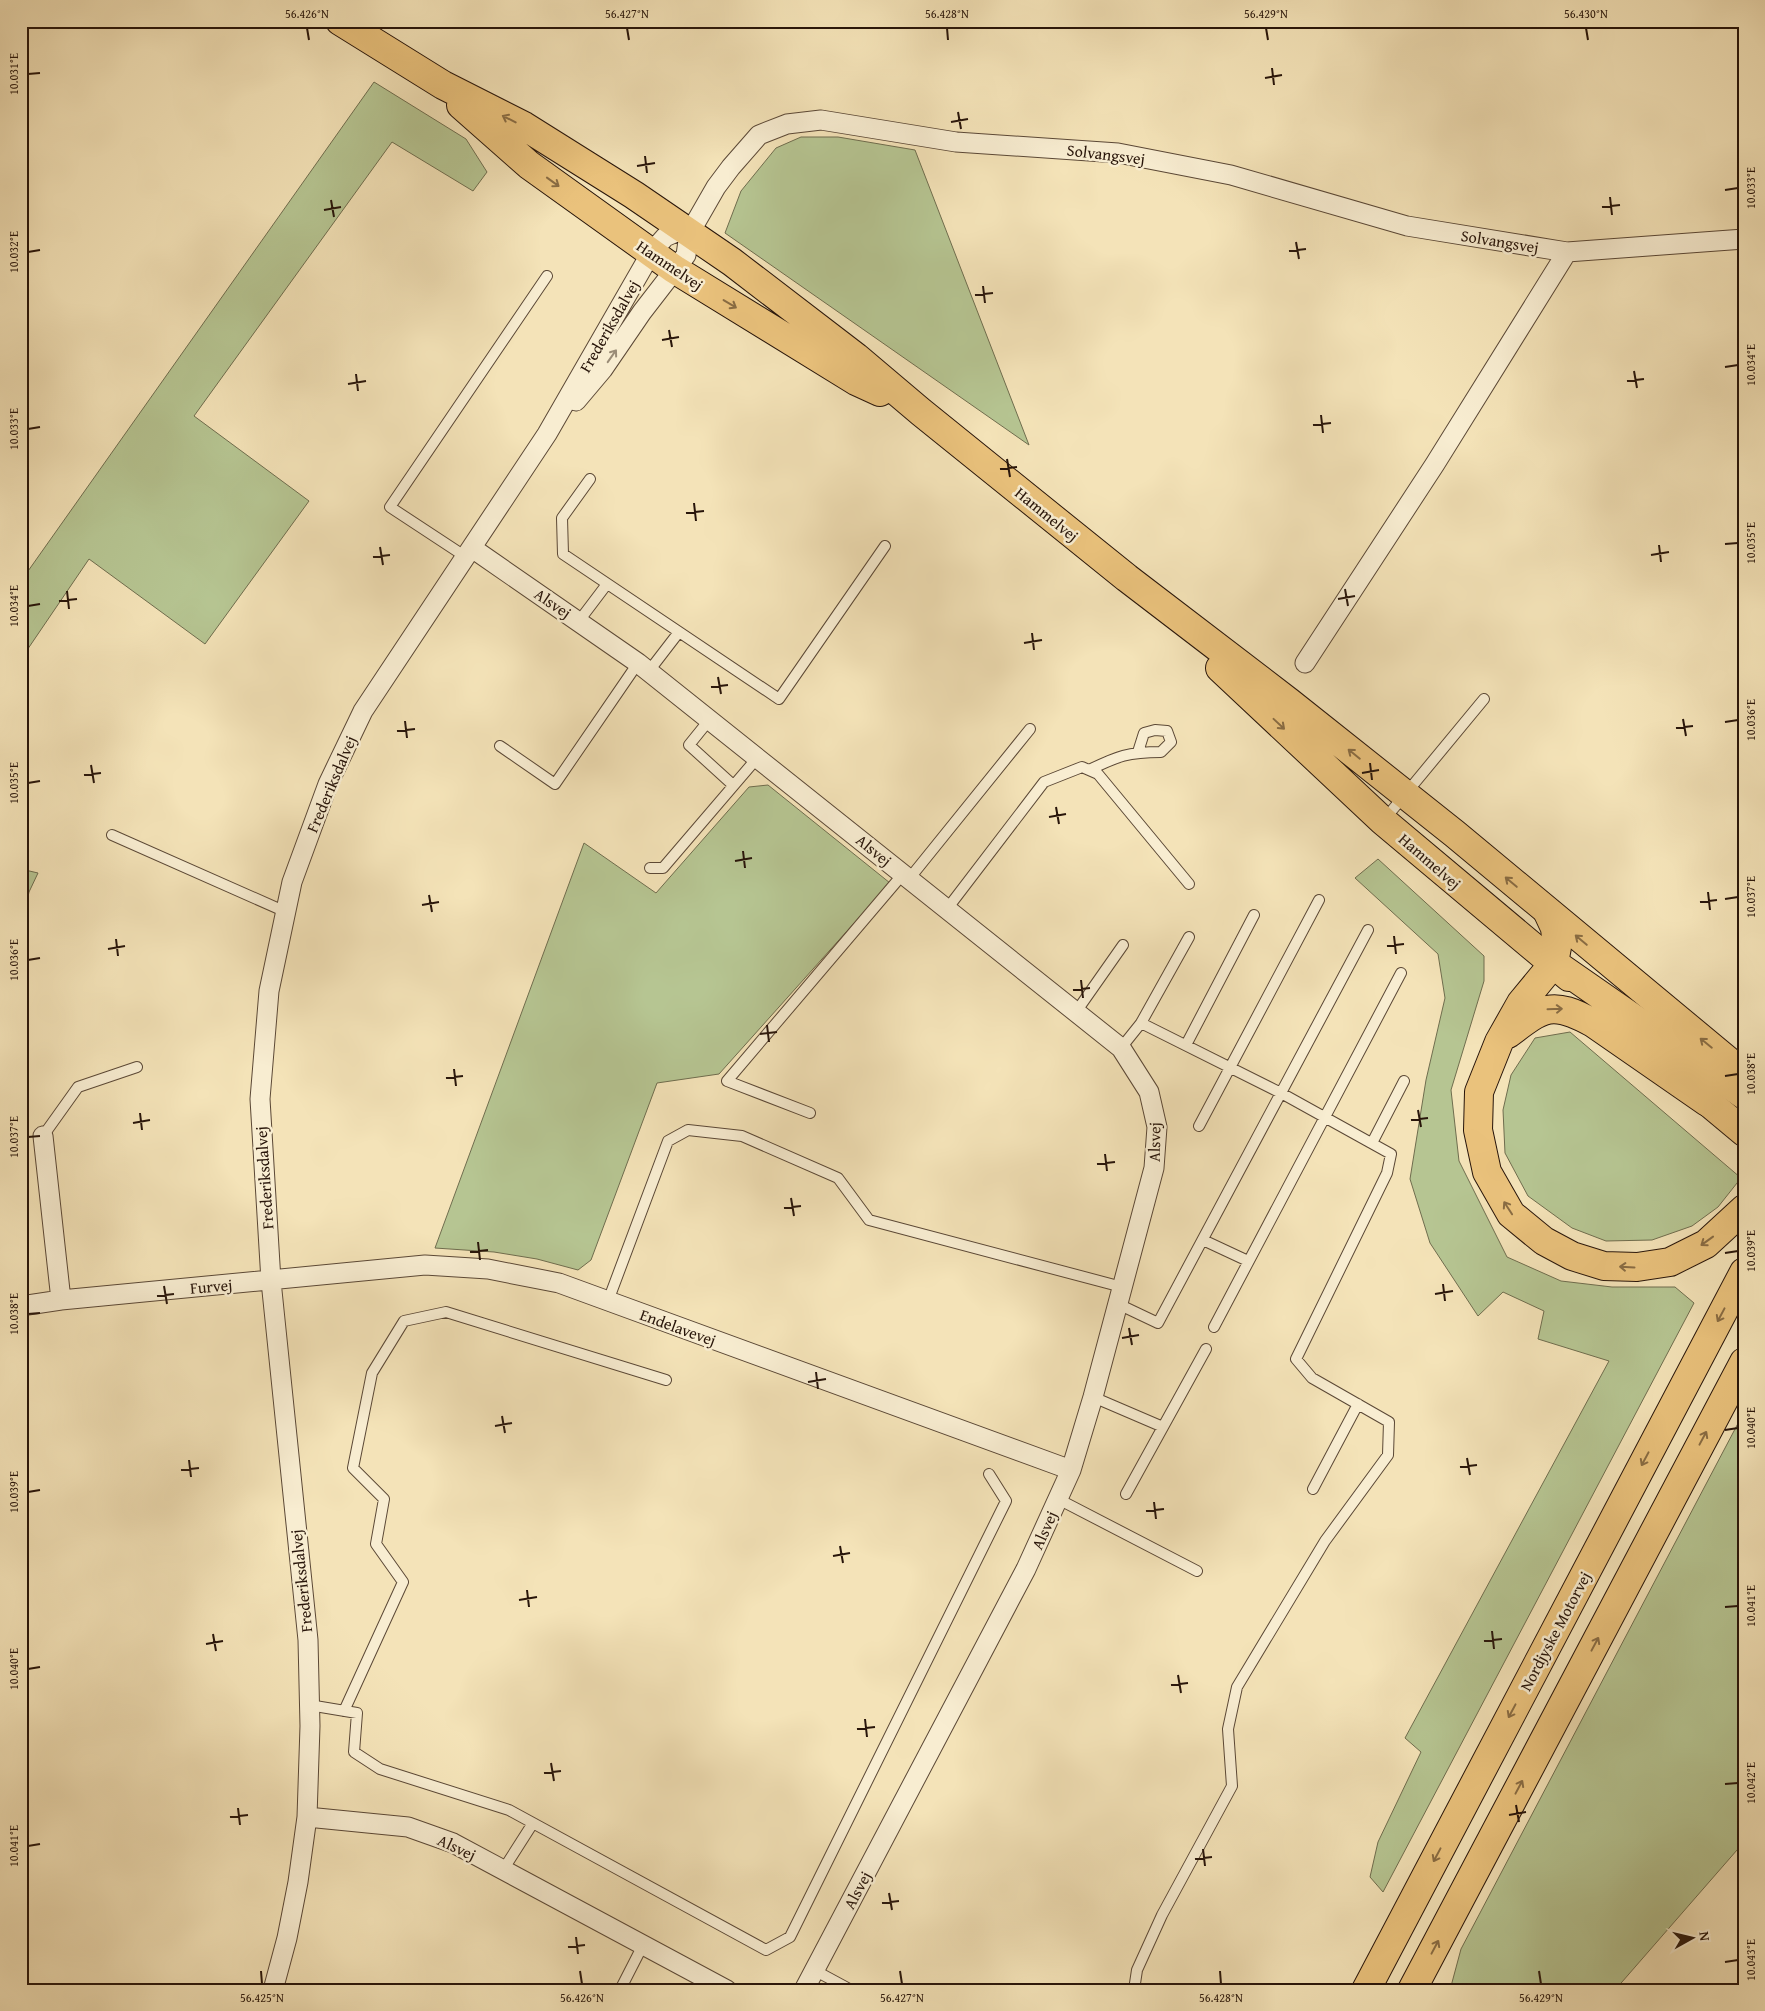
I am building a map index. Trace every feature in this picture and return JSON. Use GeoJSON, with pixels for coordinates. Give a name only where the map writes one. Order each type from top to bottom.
{"type":"FeatureCollection","features":[{"type":"Feature","properties":{"kind":"main road","name":"Hammelvej"},"geometry":{"type":"LineString","coordinates":[[340,21],[443,85],[524,126],[634,194],[675,246],[732,262],[856,357],[921,412],[1127,578],[1289,702],[1406,795],[1744,1074]]}},
{"type":"Feature","properties":{"kind":"main road","name":"Hammelvej"},"geometry":{"type":"LineString","coordinates":[[443,85],[462,106],[529,165],[675,246],[856,381],[921,412]]}},
{"type":"Feature","properties":{"kind":"main road","name":"Hammelvej"},"geometry":{"type":"LineString","coordinates":[[1127,578],[1383,821],[1461,888],[1554,963],[1707,1102],[1744,1132]]}},
{"type":"Feature","properties":{"kind":"main road"},"geometry":{"type":"LineString","coordinates":[[1548,913],[1555,928],[1557,947],[1554,963],[1521,1003],[1499,1042],[1480,1092],[1478,1130],[1487,1172],[1511,1214],[1544,1241],[1572,1256],[1604,1266],[1638,1267],[1670,1262],[1706,1244],[1742,1212]]}},
{"type":"Feature","properties":{"kind":"main road"},"geometry":{"type":"LineString","coordinates":[[1554,963],[1744,1095]]}},
{"type":"Feature","properties":{"kind":"main road"},"geometry":{"type":"LineString","coordinates":[[1499,1042],[1532,1015],[1560,1008],[1574,1012],[1593,1023],[1707,1102]]}},
{"type":"Feature","properties":{"kind":"main road","name":"Nordjyske Motorvej"},"geometry":{"type":"LineString","coordinates":[[1366,1990],[1744,1272]]}},
{"type":"Feature","properties":{"kind":"main road"},"geometry":{"type":"LineString","coordinates":[[1412,1990],[1744,1362]]}},
{"type":"Feature","properties":{"kind":"street","name":"Solvangsvej"},"geometry":{"type":"LineString","coordinates":[[675,246],[716,188],[759,135],[787,124],[820,120],[956,142],[1118,153],[1231,175],[1407,226],[1567,252],[1744,239]]}},
{"type":"Feature","properties":{"kind":"street","name":"Frederiksdalvej"},"geometry":{"type":"LineString","coordinates":[[273,1990],[287,1938],[298,1882],[307,1817],[309,1706],[308,1640],[271,1281],[260,1099],[269,991],[292,882],[328,784],[363,711],[547,434],[675,246]]}},
{"type":"Feature","properties":{"kind":"street","name":"Frederiksdalvej"},"geometry":{"type":"LineString","coordinates":[[547,434],[603,369],[675,246]]}},
{"type":"Feature","properties":{"kind":"street","name":"Solvangsvej"},"geometry":{"type":"LineString","coordinates":[[1305,663],[1435,464],[1567,252]]}},
{"type":"Feature","properties":{"kind":"street","name":"Alsvej"},"geometry":{"type":"LineString","coordinates":[[469,552],[579,622],[643,667],[1121,1048],[1149,1092],[1157,1126],[1154,1168],[1093,1397],[1071,1470],[1026,1570],[804,1990]]}},
{"type":"Feature","properties":{"kind":"street"},"geometry":{"type":"LineString","coordinates":[[43,1136],[61,1300]]}},
{"type":"Feature","properties":{"kind":"street","name":"Endelavevej"},"geometry":{"type":"LineString","coordinates":[[271,1281],[434,1265],[488,1269],[559,1283],[1071,1470]]}},
{"type":"Feature","properties":{"kind":"street","name":"Furvej"},"geometry":{"type":"LineString","coordinates":[[21,1306],[61,1300],[271,1281]]}},
{"type":"Feature","properties":{"kind":"street","name":"Alsvej"},"geometry":{"type":"LineString","coordinates":[[307,1817],[408,1827],[453,1843],[727,1990]]}},
{"type":"Feature","properties":{"kind":"lane"},"geometry":{"type":"LineString","coordinates":[[469,552],[390,507],[547,276]]}},
{"type":"Feature","properties":{"kind":"lane"},"geometry":{"type":"LineString","coordinates":[[590,479],[562,518],[563,554],[779,698],[886,546]]}},
{"type":"Feature","properties":{"kind":"lane"},"geometry":{"type":"LineString","coordinates":[[579,622],[607,584]]}},
{"type":"Feature","properties":{"kind":"lane"},"geometry":{"type":"LineString","coordinates":[[500,746],[555,784],[643,667],[679,632]]}},
{"type":"Feature","properties":{"kind":"lane"},"geometry":{"type":"LineString","coordinates":[[1383,821],[1484,699]]}},
{"type":"Feature","properties":{"kind":"lane"},"geometry":{"type":"LineString","coordinates":[[710,719],[689,745],[733,785]]}},
{"type":"Feature","properties":{"kind":"lane"},"geometry":{"type":"LineString","coordinates":[[810,1113],[727,1081],[906,876],[1030,729]]}},
{"type":"Feature","properties":{"kind":"lane"},"geometry":{"type":"LineString","coordinates":[[1089,770],[1118,756],[1138,752]]}},
{"type":"Feature","properties":{"kind":"lane"},"geometry":{"type":"LineString","coordinates":[[650,868],[663,868],[758,757]]}},
{"type":"Feature","properties":{"kind":"lane"},"geometry":{"type":"LineString","coordinates":[[947,909],[1044,782],[1082,767],[1098,774],[1189,884]]}},
{"type":"Feature","properties":{"kind":"lane"},"geometry":{"type":"LineString","coordinates":[[112,835],[286,912]]}},
{"type":"Feature","properties":{"kind":"lane"},"geometry":{"type":"LineString","coordinates":[[1199,1126],[1319,900]]}},
{"type":"Feature","properties":{"kind":"lane"},"geometry":{"type":"LineString","coordinates":[[1186,1046],[1254,915]]}},
{"type":"Feature","properties":{"kind":"lane"},"geometry":{"type":"LineString","coordinates":[[608,1301],[668,1142],[688,1130],[742,1136],[838,1178],[869,1220],[1120,1295],[1158,1323],[1368,930]]}},
{"type":"Feature","properties":{"kind":"lane"},"geometry":{"type":"LineString","coordinates":[[1121,1048],[1141,1023],[1189,937]]}},
{"type":"Feature","properties":{"kind":"lane"},"geometry":{"type":"LineString","coordinates":[[1076,1012],[1122,945]]}},
{"type":"Feature","properties":{"kind":"lane"},"geometry":{"type":"LineString","coordinates":[[1214,1327],[1401,973]]}},
{"type":"Feature","properties":{"kind":"lane"},"geometry":{"type":"LineString","coordinates":[[1134,1990],[1137,1970],[1162,1915],[1232,1786],[1228,1729],[1237,1687],[1325,1541],[1388,1455],[1389,1422],[1312,1378],[1296,1359],[1387,1173],[1391,1154],[1281,1093],[1141,1023]]}},
{"type":"Feature","properties":{"kind":"lane"},"geometry":{"type":"LineString","coordinates":[[43,1136],[78,1087],[137,1067]]}},
{"type":"Feature","properties":{"kind":"lane"},"geometry":{"type":"LineString","coordinates":[[1372,1143],[1404,1081]]}},
{"type":"Feature","properties":{"kind":"lane"},"geometry":{"type":"LineString","coordinates":[[1203,1240],[1248,1261]]}},
{"type":"Feature","properties":{"kind":"lane"},"geometry":{"type":"LineString","coordinates":[[344,1711],[403,1582],[376,1544],[384,1499],[353,1468],[372,1373],[404,1321],[446,1312],[666,1380]]}},
{"type":"Feature","properties":{"kind":"lane"},"geometry":{"type":"LineString","coordinates":[[1126,1494],[1206,1349]]}},
{"type":"Feature","properties":{"kind":"lane"},"geometry":{"type":"LineString","coordinates":[[1093,1397],[1163,1427]]}},
{"type":"Feature","properties":{"kind":"lane"},"geometry":{"type":"LineString","coordinates":[[1313,1489],[1358,1404]]}},
{"type":"Feature","properties":{"kind":"lane"},"geometry":{"type":"LineString","coordinates":[[309,1706],[357,1713],[354,1752],[380,1769],[509,1810],[766,1950],[790,1937],[1006,1501],[989,1474]]}},
{"type":"Feature","properties":{"kind":"lane"},"geometry":{"type":"LineString","coordinates":[[1058,1499],[1197,1571]]}},
{"type":"Feature","properties":{"kind":"lane"},"geometry":{"type":"LineString","coordinates":[[503,1870],[533,1823]]}},
{"type":"Feature","properties":{"kind":"lane"},"geometry":{"type":"LineString","coordinates":[[620,1990],[643,1945]]}},
{"type":"Feature","properties":{"kind":"lane"},"geometry":{"type":"LineString","coordinates":[[814,1970],[851,1990]]}},
{"type":"Feature","properties":{"kind":"green space"},"geometry":{"type":"Polygon","coordinates":[[[374,82],[466,139],[487,172],[473,191],[392,142],[194,416],[309,501],[205,644],[89,559],[21,659],[21,581],[374,82]]]}},
{"type":"Feature","properties":{"kind":"green space"},"geometry":{"type":"Polygon","coordinates":[[[801,137],[838,137],[915,150],[1029,445],[725,233],[741,191],[776,148],[801,137]]]}},
{"type":"Feature","properties":{"kind":"green space"},"geometry":{"type":"Polygon","coordinates":[[[768,785],[890,883],[719,1074],[657,1083],[591,1260],[578,1270],[537,1259],[494,1252],[435,1248],[584,843],[656,893],[749,787],[768,785]]]}},
{"type":"Feature","properties":{"kind":"green space"},"geometry":{"type":"Polygon","coordinates":[[[1378,859],[1484,956],[1484,981],[1451,1090],[1459,1161],[1507,1257],[1561,1281],[1612,1287],[1675,1287],[1694,1303],[1383,1892],[1370,1877],[1378,1842],[1421,1752],[1405,1738],[1609,1361],[1538,1339],[1544,1311],[1503,1292],[1478,1316],[1430,1243],[1410,1179],[1426,1080],[1445,998],[1438,954],[1355,878],[1378,859]]]}},
{"type":"Feature","properties":{"kind":"green space"},"geometry":{"type":"Polygon","coordinates":[[[21,869],[38,873],[29,892],[21,929],[21,869]]]}},
{"type":"Feature","properties":{"kind":"green space"},"geometry":{"type":"Polygon","coordinates":[[[21,934],[28,1036],[21,1038],[21,934]]]}},
{"type":"Feature","properties":{"kind":"green space"},"geometry":{"type":"Polygon","coordinates":[[[1570,1032],[1741,1178],[1718,1207],[1692,1226],[1652,1240],[1606,1241],[1572,1228],[1528,1196],[1505,1153],[1503,1110],[1511,1075],[1535,1038],[1570,1032]]]}},
{"type":"Feature","properties":{"kind":"green space"},"geometry":{"type":"Polygon","coordinates":[[[1744,1412],[1744,1842],[1615,1990],[1450,1990],[1461,1949],[1744,1412]]]}}]}
